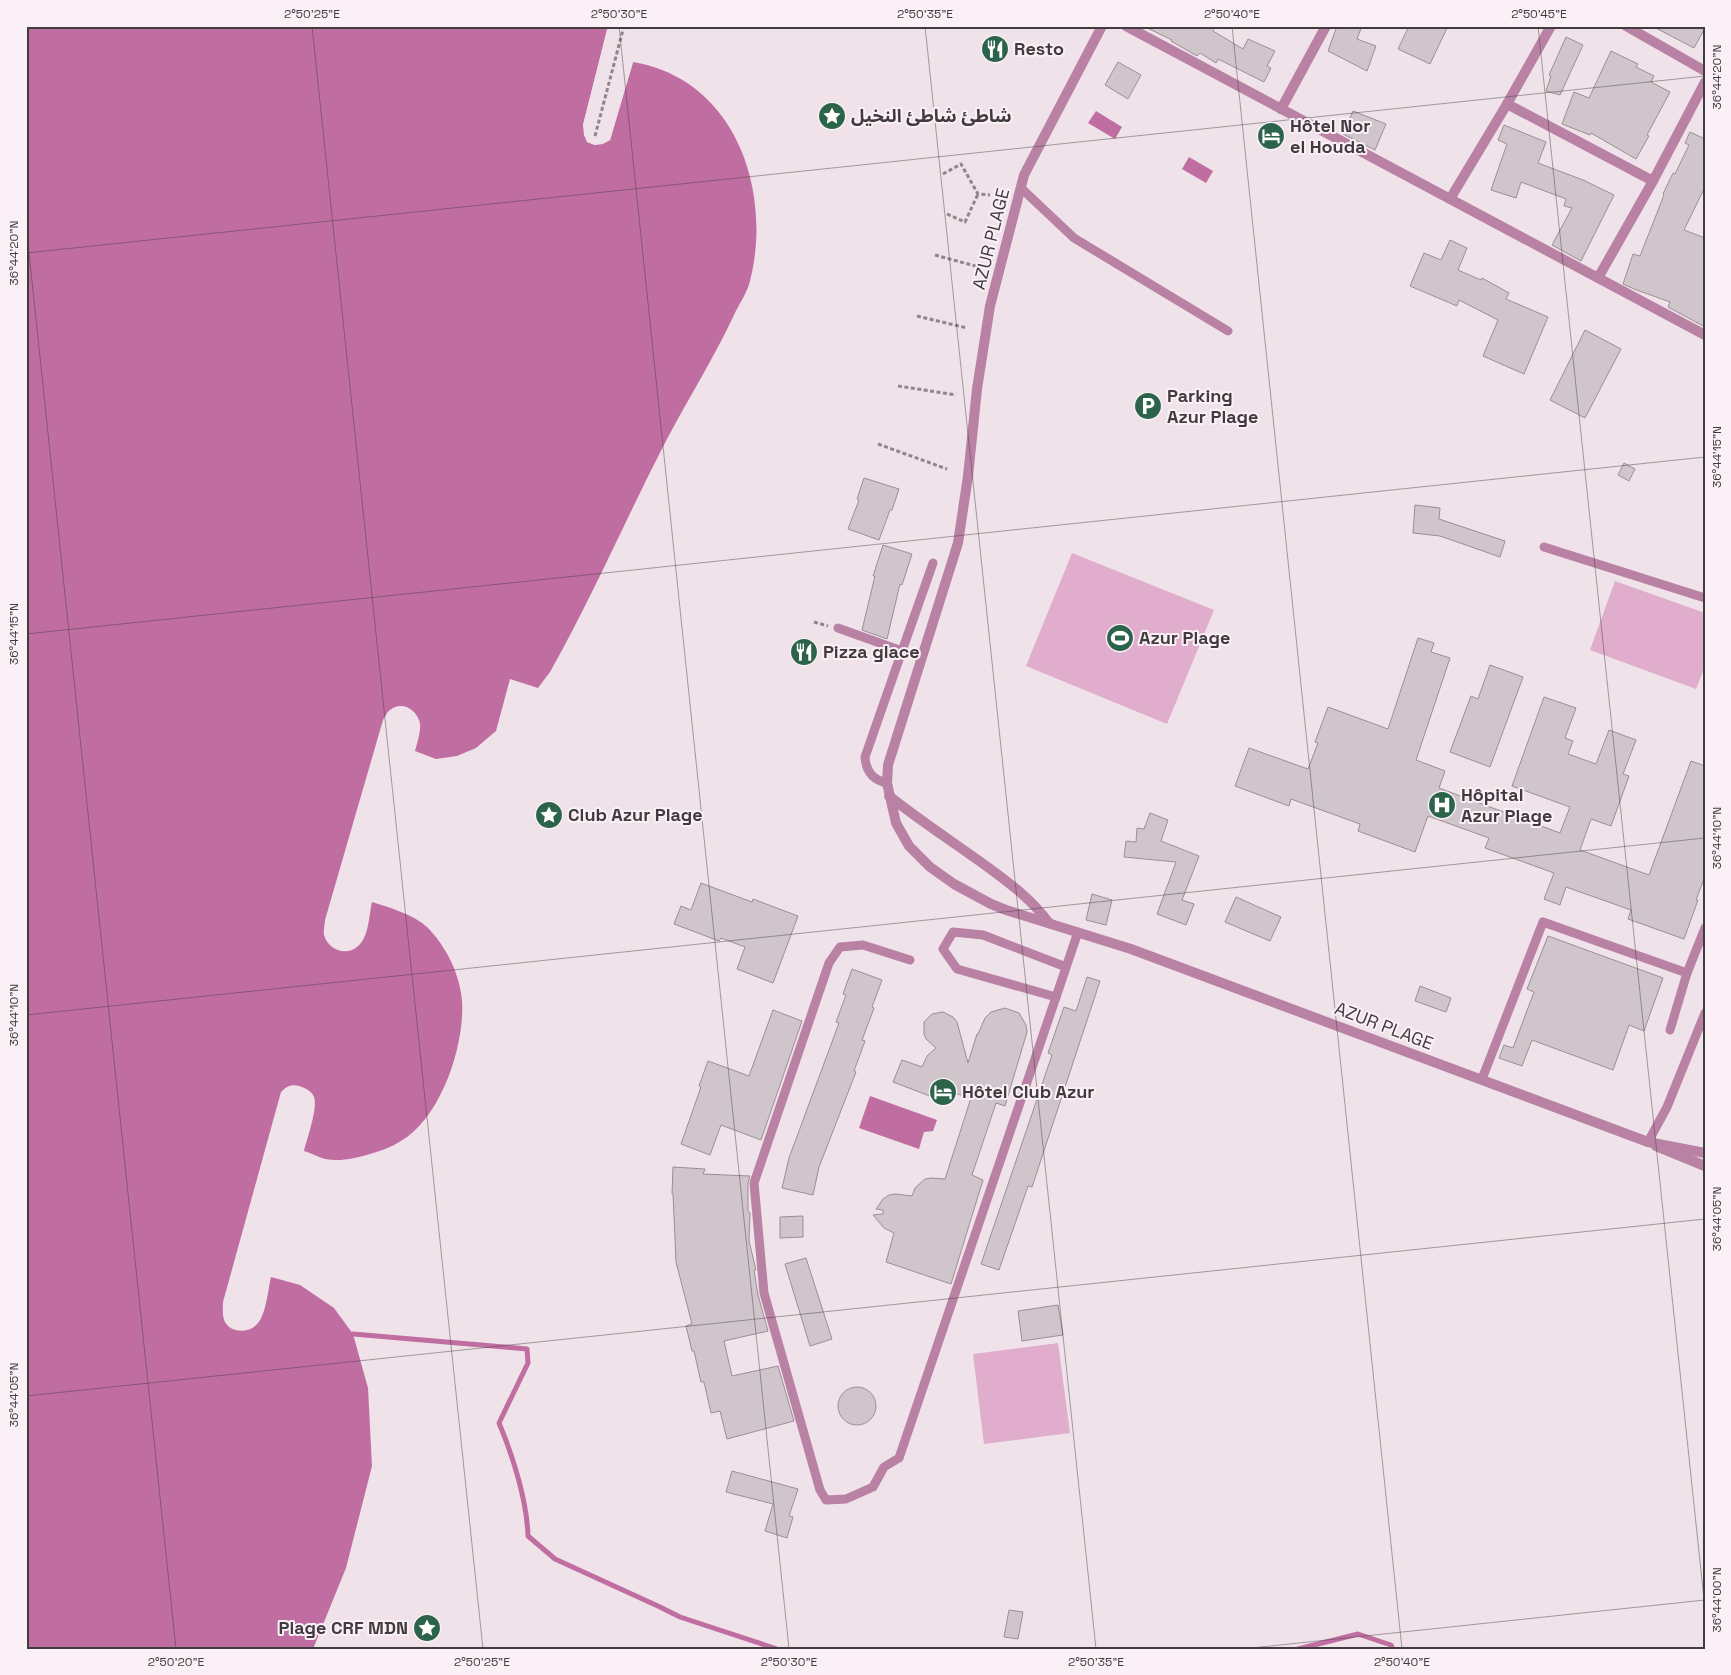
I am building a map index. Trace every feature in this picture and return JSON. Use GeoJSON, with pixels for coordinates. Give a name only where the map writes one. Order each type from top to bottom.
{"type":"FeatureCollection","features":[{"type":"Feature","properties":{"kind":"street","name":"AZUR PLAGE"},"geometry":{"type":"LineString","coordinates":[[1102,26],[1024,175],[990,306],[977,389],[968,476],[958,543],[889,760],[887,783],[896,823],[909,846],[930,867],[954,884],[991,904],[1023,916],[1049,922],[1131,948],[1648,1142],[1705,1166]]}},
{"type":"Feature","properties":{"kind":"street"},"geometry":{"type":"LineString","coordinates":[[1126,26],[1705,335]]}},
{"type":"Feature","properties":{"kind":"street"},"geometry":{"type":"LineString","coordinates":[[1281,109],[1326,26]]}},
{"type":"Feature","properties":{"kind":"street"},"geometry":{"type":"LineString","coordinates":[[1450,199],[1551,26]]}},
{"type":"Feature","properties":{"kind":"street"},"geometry":{"type":"LineString","coordinates":[[1626,26],[1705,71]]}},
{"type":"Feature","properties":{"kind":"street"},"geometry":{"type":"LineString","coordinates":[[1598,278],[1653,181],[1705,82]]}},
{"type":"Feature","properties":{"kind":"street"},"geometry":{"type":"LineString","coordinates":[[1507,104],[1653,181]]}},
{"type":"Feature","properties":{"kind":"street"},"geometry":{"type":"LineString","coordinates":[[890,796],[913,815],[948,838],[1022,893],[1049,922]]}},
{"type":"Feature","properties":{"kind":"street"},"geometry":{"type":"LineString","coordinates":[[1648,1142],[1705,1153]]}},
{"type":"Feature","properties":{"kind":"lane"},"geometry":{"type":"LineString","coordinates":[[1021,188],[1074,238],[1228,331]]}},
{"type":"Feature","properties":{"kind":"lane"},"geometry":{"type":"LineString","coordinates":[[1544,547],[1705,598]]}},
{"type":"Feature","properties":{"kind":"lane"},"geometry":{"type":"LineString","coordinates":[[887,783],[872,777],[868,771],[865,757],[933,563]]}},
{"type":"Feature","properties":{"kind":"lane"},"geometry":{"type":"LineString","coordinates":[[838,628],[902,651]]}},
{"type":"Feature","properties":{"kind":"lane"},"geometry":{"type":"LineString","coordinates":[[1482,1079],[1543,922],[1687,973]]}},
{"type":"Feature","properties":{"kind":"lane"},"geometry":{"type":"LineString","coordinates":[[1670,1030],[1687,973],[1705,928]]}},
{"type":"Feature","properties":{"kind":"lane"},"geometry":{"type":"LineString","coordinates":[[1056,997],[957,969],[943,949],[954,932],[983,935],[1066,967]]}},
{"type":"Feature","properties":{"kind":"lane"},"geometry":{"type":"LineString","coordinates":[[910,960],[862,946],[840,947],[829,963],[754,1184],[764,1293],[820,1490],[826,1500],[846,1499],[873,1487],[884,1467],[898,1458],[1078,932]]}},
{"type":"Feature","properties":{"kind":"lane"},"geometry":{"type":"LineString","coordinates":[[1648,1142],[1667,1108],[1705,1013]]}},
{"type":"Feature","properties":{"kind":"path"},"geometry":{"type":"LineString","coordinates":[[595,136],[624,26]]}},
{"type":"Feature","properties":{"kind":"path"},"geometry":{"type":"LineString","coordinates":[[943,174],[961,164],[978,194]]}},
{"type":"Feature","properties":{"kind":"path"},"geometry":{"type":"LineString","coordinates":[[978,194],[990,195]]}},
{"type":"Feature","properties":{"kind":"path"},"geometry":{"type":"LineString","coordinates":[[947,214],[965,222],[978,194]]}},
{"type":"Feature","properties":{"kind":"path"},"geometry":{"type":"LineString","coordinates":[[935,255],[979,267]]}},
{"type":"Feature","properties":{"kind":"path"},"geometry":{"type":"LineString","coordinates":[[917,316],[967,328]]}},
{"type":"Feature","properties":{"kind":"path"},"geometry":{"type":"LineString","coordinates":[[898,386],[956,395]]}},
{"type":"Feature","properties":{"kind":"path"},"geometry":{"type":"LineString","coordinates":[[878,444],[947,470]]}},
{"type":"Feature","properties":{"kind":"shaded area"},"geometry":{"type":"Polygon","coordinates":[[[26,26],[608,26],[583,125],[587,142],[595,145],[610,140],[633,62],[668,73],[698,91],[721,115],[738,144],[750,176],[756,211],[756,246],[747,290],[667,439],[581,614],[550,672],[538,688],[510,679],[496,731],[476,748],[457,756],[436,759],[415,751],[420,723],[416,714],[404,706],[395,707],[390,710],[383,720],[325,920],[324,935],[329,945],[338,950],[349,951],[354,949],[362,942],[364,937],[372,902],[408,915],[427,927],[451,961],[461,991],[462,1019],[455,1059],[439,1098],[428,1116],[415,1130],[390,1147],[354,1158],[342,1160],[325,1159],[304,1151],[315,1108],[314,1097],[308,1090],[296,1085],[289,1086],[281,1092],[223,1302],[223,1317],[228,1326],[236,1330],[246,1330],[255,1326],[261,1319],[271,1277],[300,1285],[334,1308],[353,1334],[368,1388],[372,1466],[346,1568],[313,1649],[26,1649],[26,26]]]}},
{"type":"Feature","properties":{"kind":"shaded area"},"geometry":{"type":"Polygon","coordinates":[[[1096,111],[1122,127],[1115,139],[1088,123],[1096,111]]]}},
{"type":"Feature","properties":{"kind":"shaded area"},"geometry":{"type":"Polygon","coordinates":[[[1189,157],[1213,171],[1206,183],[1182,169],[1189,157]]]}},
{"type":"Feature","properties":{"kind":"shaded area","name":"Azur Plage"},"geometry":{"type":"Polygon","coordinates":[[[1072,553],[1214,610],[1167,724],[1026,666],[1072,553]]]}},
{"type":"Feature","properties":{"kind":"shaded area"},"geometry":{"type":"Polygon","coordinates":[[[1615,581],[1705,613],[1705,666],[1696,689],[1590,650],[1615,581]]]}},
{"type":"Feature","properties":{"kind":"shaded area"},"geometry":{"type":"Polygon","coordinates":[[[870,1096],[937,1120],[933,1131],[924,1132],[919,1149],[859,1128],[870,1096]]]}},
{"type":"Feature","properties":{"kind":"shaded area"},"geometry":{"type":"Polygon","coordinates":[[[1058,1343],[1070,1433],[984,1444],[973,1354],[1058,1343]]]}},
{"type":"Feature","properties":{"kind":"pier"},"geometry":{"type":"Polygon","coordinates":[[[608,26],[610,27],[585,125],[589,140],[595,143],[608,138],[631,61],[634,59],[610,140],[603,144],[595,145],[587,142],[583,125],[608,26]]]}},
{"type":"Feature","properties":{"kind":"building"},"geometry":{"type":"Polygon","coordinates":[[[1143,26],[1215,26],[1213,31],[1243,49],[1248,39],[1275,51],[1267,66],[1271,68],[1264,82],[1218,59],[1216,63],[1200,53],[1197,56],[1172,40],[1143,26]]]}},
{"type":"Feature","properties":{"kind":"building"},"geometry":{"type":"Polygon","coordinates":[[[1337,26],[1362,26],[1357,39],[1376,46],[1367,71],[1328,51],[1337,26]]]}},
{"type":"Feature","properties":{"kind":"building"},"geometry":{"type":"Polygon","coordinates":[[[1409,26],[1448,26],[1430,64],[1398,49],[1409,26]]]}},
{"type":"Feature","properties":{"kind":"building"},"geometry":{"type":"Polygon","coordinates":[[[1652,26],[1705,26],[1705,28],[1694,48],[1652,26]]]}},
{"type":"Feature","properties":{"kind":"building"},"geometry":{"type":"Polygon","coordinates":[[[1566,37],[1583,45],[1560,95],[1546,91],[1551,76],[1549,75],[1566,37]]]}},
{"type":"Feature","properties":{"kind":"building"},"geometry":{"type":"Polygon","coordinates":[[[1611,51],[1638,64],[1636,67],[1654,76],[1651,82],[1670,92],[1636,159],[1591,133],[1590,135],[1562,124],[1574,92],[1589,98],[1611,51]]]}},
{"type":"Feature","properties":{"kind":"building"},"geometry":{"type":"Polygon","coordinates":[[[1118,62],[1141,75],[1128,99],[1105,85],[1118,62]]]}},
{"type":"Feature","properties":{"kind":"building"},"geometry":{"type":"Polygon","coordinates":[[[1353,111],[1386,124],[1375,150],[1343,134],[1353,111]]]}},
{"type":"Feature","properties":{"kind":"building"},"geometry":{"type":"Polygon","coordinates":[[[1504,125],[1546,142],[1538,163],[1583,180],[1614,195],[1581,261],[1552,245],[1572,208],[1564,206],[1566,199],[1521,182],[1516,198],[1491,190],[1507,144],[1498,140],[1504,125]]]}},
{"type":"Feature","properties":{"kind":"building"},"geometry":{"type":"Polygon","coordinates":[[[1690,132],[1705,139],[1705,187],[1684,230],[1705,238],[1705,327],[1668,307],[1670,302],[1623,284],[1633,254],[1640,256],[1663,194],[1689,145],[1685,143],[1690,132]]]}},
{"type":"Feature","properties":{"kind":"building"},"geometry":{"type":"Polygon","coordinates":[[[1450,240],[1467,248],[1458,270],[1481,280],[1482,278],[1509,293],[1506,299],[1548,317],[1524,374],[1483,356],[1498,320],[1459,300],[1457,306],[1410,286],[1424,253],[1441,260],[1450,240]]]}},
{"type":"Feature","properties":{"kind":"building"},"geometry":{"type":"Polygon","coordinates":[[[1585,330],[1621,349],[1585,418],[1550,400],[1585,330]]]}},
{"type":"Feature","properties":{"kind":"building"},"geometry":{"type":"Polygon","coordinates":[[[1624,463],[1635,469],[1629,481],[1618,475],[1624,463]]]}},
{"type":"Feature","properties":{"kind":"building"},"geometry":{"type":"Polygon","coordinates":[[[864,478],[899,489],[879,540],[848,529],[859,500],[857,499],[864,478]]]}},
{"type":"Feature","properties":{"kind":"building"},"geometry":{"type":"Polygon","coordinates":[[[1415,505],[1440,508],[1439,519],[1505,541],[1500,557],[1440,536],[1413,533],[1415,505]]]}},
{"type":"Feature","properties":{"kind":"building"},"geometry":{"type":"Polygon","coordinates":[[[883,545],[912,554],[902,585],[900,584],[887,639],[862,630],[875,576],[873,576],[883,545]]]}},
{"type":"Feature","properties":{"kind":"building"},"geometry":{"type":"Polygon","coordinates":[[[1418,638],[1434,643],[1431,652],[1450,658],[1416,760],[1445,771],[1439,788],[1560,833],[1570,807],[1512,786],[1544,697],[1576,708],[1565,738],[1573,741],[1568,754],[1596,764],[1609,730],[1636,740],[1623,774],[1629,776],[1611,826],[1591,819],[1580,850],[1649,875],[1691,761],[1705,766],[1705,876],[1684,939],[1628,919],[1631,910],[1566,887],[1560,905],[1544,899],[1554,873],[1485,848],[1489,838],[1428,816],[1415,852],[1358,831],[1360,824],[1291,799],[1289,806],[1235,786],[1249,748],[1308,769],[1318,743],[1315,742],[1328,707],[1388,729],[1418,638]]]}},
{"type":"Feature","properties":{"kind":"building"},"geometry":{"type":"Polygon","coordinates":[[[1490,665],[1523,677],[1490,767],[1450,752],[1471,696],[1478,699],[1490,665]]]}},
{"type":"Feature","properties":{"kind":"building"},"geometry":{"type":"Polygon","coordinates":[[[1150,813],[1168,820],[1161,841],[1199,856],[1182,900],[1194,904],[1186,925],[1157,914],[1176,862],[1124,857],[1126,841],[1136,842],[1137,828],[1144,829],[1150,813]]]}},
{"type":"Feature","properties":{"kind":"building"},"geometry":{"type":"Polygon","coordinates":[[[701,883],[752,902],[753,899],[798,916],[773,983],[737,969],[745,947],[721,938],[719,941],[674,924],[681,906],[691,910],[701,883]]]}},
{"type":"Feature","properties":{"kind":"building"},"geometry":{"type":"Polygon","coordinates":[[[1092,894],[1112,900],[1106,925],[1086,920],[1092,894]]]}},
{"type":"Feature","properties":{"kind":"building"},"geometry":{"type":"Polygon","coordinates":[[[1236,897],[1281,917],[1270,941],[1225,922],[1236,897]]]}},
{"type":"Feature","properties":{"kind":"building"},"geometry":{"type":"Polygon","coordinates":[[[1548,936],[1663,978],[1644,1031],[1629,1025],[1613,1070],[1532,1040],[1522,1066],[1499,1058],[1504,1045],[1513,1048],[1534,992],[1527,989],[1548,936]]]}},
{"type":"Feature","properties":{"kind":"building"},"geometry":{"type":"Polygon","coordinates":[[[852,969],[882,980],[862,1040],[865,1041],[854,1071],[856,1072],[819,1167],[813,1195],[782,1188],[789,1158],[839,1023],[836,1022],[846,995],[843,994],[852,969]]]}},
{"type":"Feature","properties":{"kind":"building"},"geometry":{"type":"Polygon","coordinates":[[[1087,977],[1100,981],[1032,1187],[1028,1186],[999,1270],[981,1264],[1052,1055],[1048,1053],[1064,1007],[1076,1011],[1087,977]]]}},
{"type":"Feature","properties":{"kind":"building"},"geometry":{"type":"Polygon","coordinates":[[[1420,986],[1451,998],[1446,1012],[1415,1001],[1420,986]]]}},
{"type":"Feature","properties":{"kind":"building"},"geometry":{"type":"Polygon","coordinates":[[[1005,1008],[1019,1013],[1026,1025],[1027,1032],[1005,1106],[996,1103],[972,1175],[983,1180],[951,1284],[886,1262],[894,1233],[884,1228],[873,1215],[883,1214],[883,1210],[876,1209],[883,1199],[889,1195],[912,1196],[915,1188],[925,1179],[945,1179],[971,1098],[944,1090],[940,1100],[893,1082],[902,1060],[922,1067],[927,1056],[936,1048],[926,1039],[924,1034],[924,1022],[932,1014],[943,1012],[953,1017],[957,1022],[968,1063],[977,1034],[985,1018],[991,1012],[1005,1008]]]}},
{"type":"Feature","properties":{"kind":"building"},"geometry":{"type":"Polygon","coordinates":[[[773,1010],[802,1021],[761,1140],[721,1125],[710,1155],[681,1144],[708,1061],[749,1076],[773,1010]]]}},
{"type":"Feature","properties":{"kind":"building"},"geometry":{"type":"Polygon","coordinates":[[[673,1167],[705,1169],[703,1174],[750,1176],[748,1183],[749,1241],[756,1270],[754,1270],[758,1295],[768,1331],[724,1341],[732,1376],[778,1366],[794,1421],[727,1439],[720,1411],[711,1413],[704,1382],[701,1382],[686,1326],[692,1324],[676,1262],[672,1194],[673,1167]]]}},
{"type":"Feature","properties":{"kind":"building"},"geometry":{"type":"Polygon","coordinates":[[[803,1216],[803,1237],[780,1238],[780,1217],[803,1216]]]}},
{"type":"Feature","properties":{"kind":"building"},"geometry":{"type":"Polygon","coordinates":[[[806,1258],[832,1339],[810,1346],[785,1264],[806,1258]]]}},
{"type":"Feature","properties":{"kind":"building"},"geometry":{"type":"Polygon","coordinates":[[[1058,1305],[1063,1335],[1022,1341],[1018,1311],[1058,1305]]]}},
{"type":"Feature","properties":{"kind":"building"},"geometry":{"type":"Polygon","coordinates":[[[857,1387],[864,1388],[870,1393],[875,1399],[875,1413],[870,1419],[864,1424],[857,1425],[850,1424],[844,1419],[839,1413],[838,1406],[839,1399],[844,1393],[850,1388],[857,1387]]]}},
{"type":"Feature","properties":{"kind":"building"},"geometry":{"type":"Polygon","coordinates":[[[732,1471],[798,1489],[789,1516],[793,1517],[787,1538],[765,1531],[773,1504],[726,1492],[732,1471]]]}},
{"type":"Feature","properties":{"kind":"building"},"geometry":{"type":"Polygon","coordinates":[[[1009,1610],[1023,1612],[1018,1639],[1004,1637],[1009,1610]]]}},
{"type":"Feature","properties":{"kind":"waterway"},"geometry":{"type":"LineString","coordinates":[[353,1334],[527,1349],[528,1363],[499,1423],[518,1479],[525,1508],[528,1536],[555,1559],[680,1617],[777,1649]]}},
{"type":"Feature","properties":{"kind":"waterway"},"geometry":{"type":"LineString","coordinates":[[1298,1649],[1358,1634],[1391,1645],[1393,1649]]}},
{"type":"Feature","properties":{"kind":"place","name":"Resto"},"geometry":{"type":"Point","coordinates":[995,49]}},
{"type":"Feature","properties":{"kind":"place","name":"شاطئ شاطئ النخيل"},"geometry":{"type":"Point","coordinates":[832,116]}},
{"type":"Feature","properties":{"kind":"place","name":"Hôtel Nor el Houda"},"geometry":{"type":"Point","coordinates":[1271,136]}},
{"type":"Feature","properties":{"kind":"place","name":"Parking Azur Plage"},"geometry":{"type":"Point","coordinates":[1148,406]}},
{"type":"Feature","properties":{"kind":"place","name":"Azur Plage"},"geometry":{"type":"Point","coordinates":[1120,638]}},
{"type":"Feature","properties":{"kind":"place","name":"Pizza glace"},"geometry":{"type":"Point","coordinates":[804,652]}},
{"type":"Feature","properties":{"kind":"place","name":"Hôpital Azur Plage"},"geometry":{"type":"Point","coordinates":[1442,805]}},
{"type":"Feature","properties":{"kind":"place","name":"Club Azur Plage"},"geometry":{"type":"Point","coordinates":[549,815]}},
{"type":"Feature","properties":{"kind":"place","name":"Hôtel Club Azur"},"geometry":{"type":"Point","coordinates":[943,1092]}},
{"type":"Feature","properties":{"kind":"place","name":"Plage CRF MDN"},"geometry":{"type":"Point","coordinates":[427,1628]}}]}
